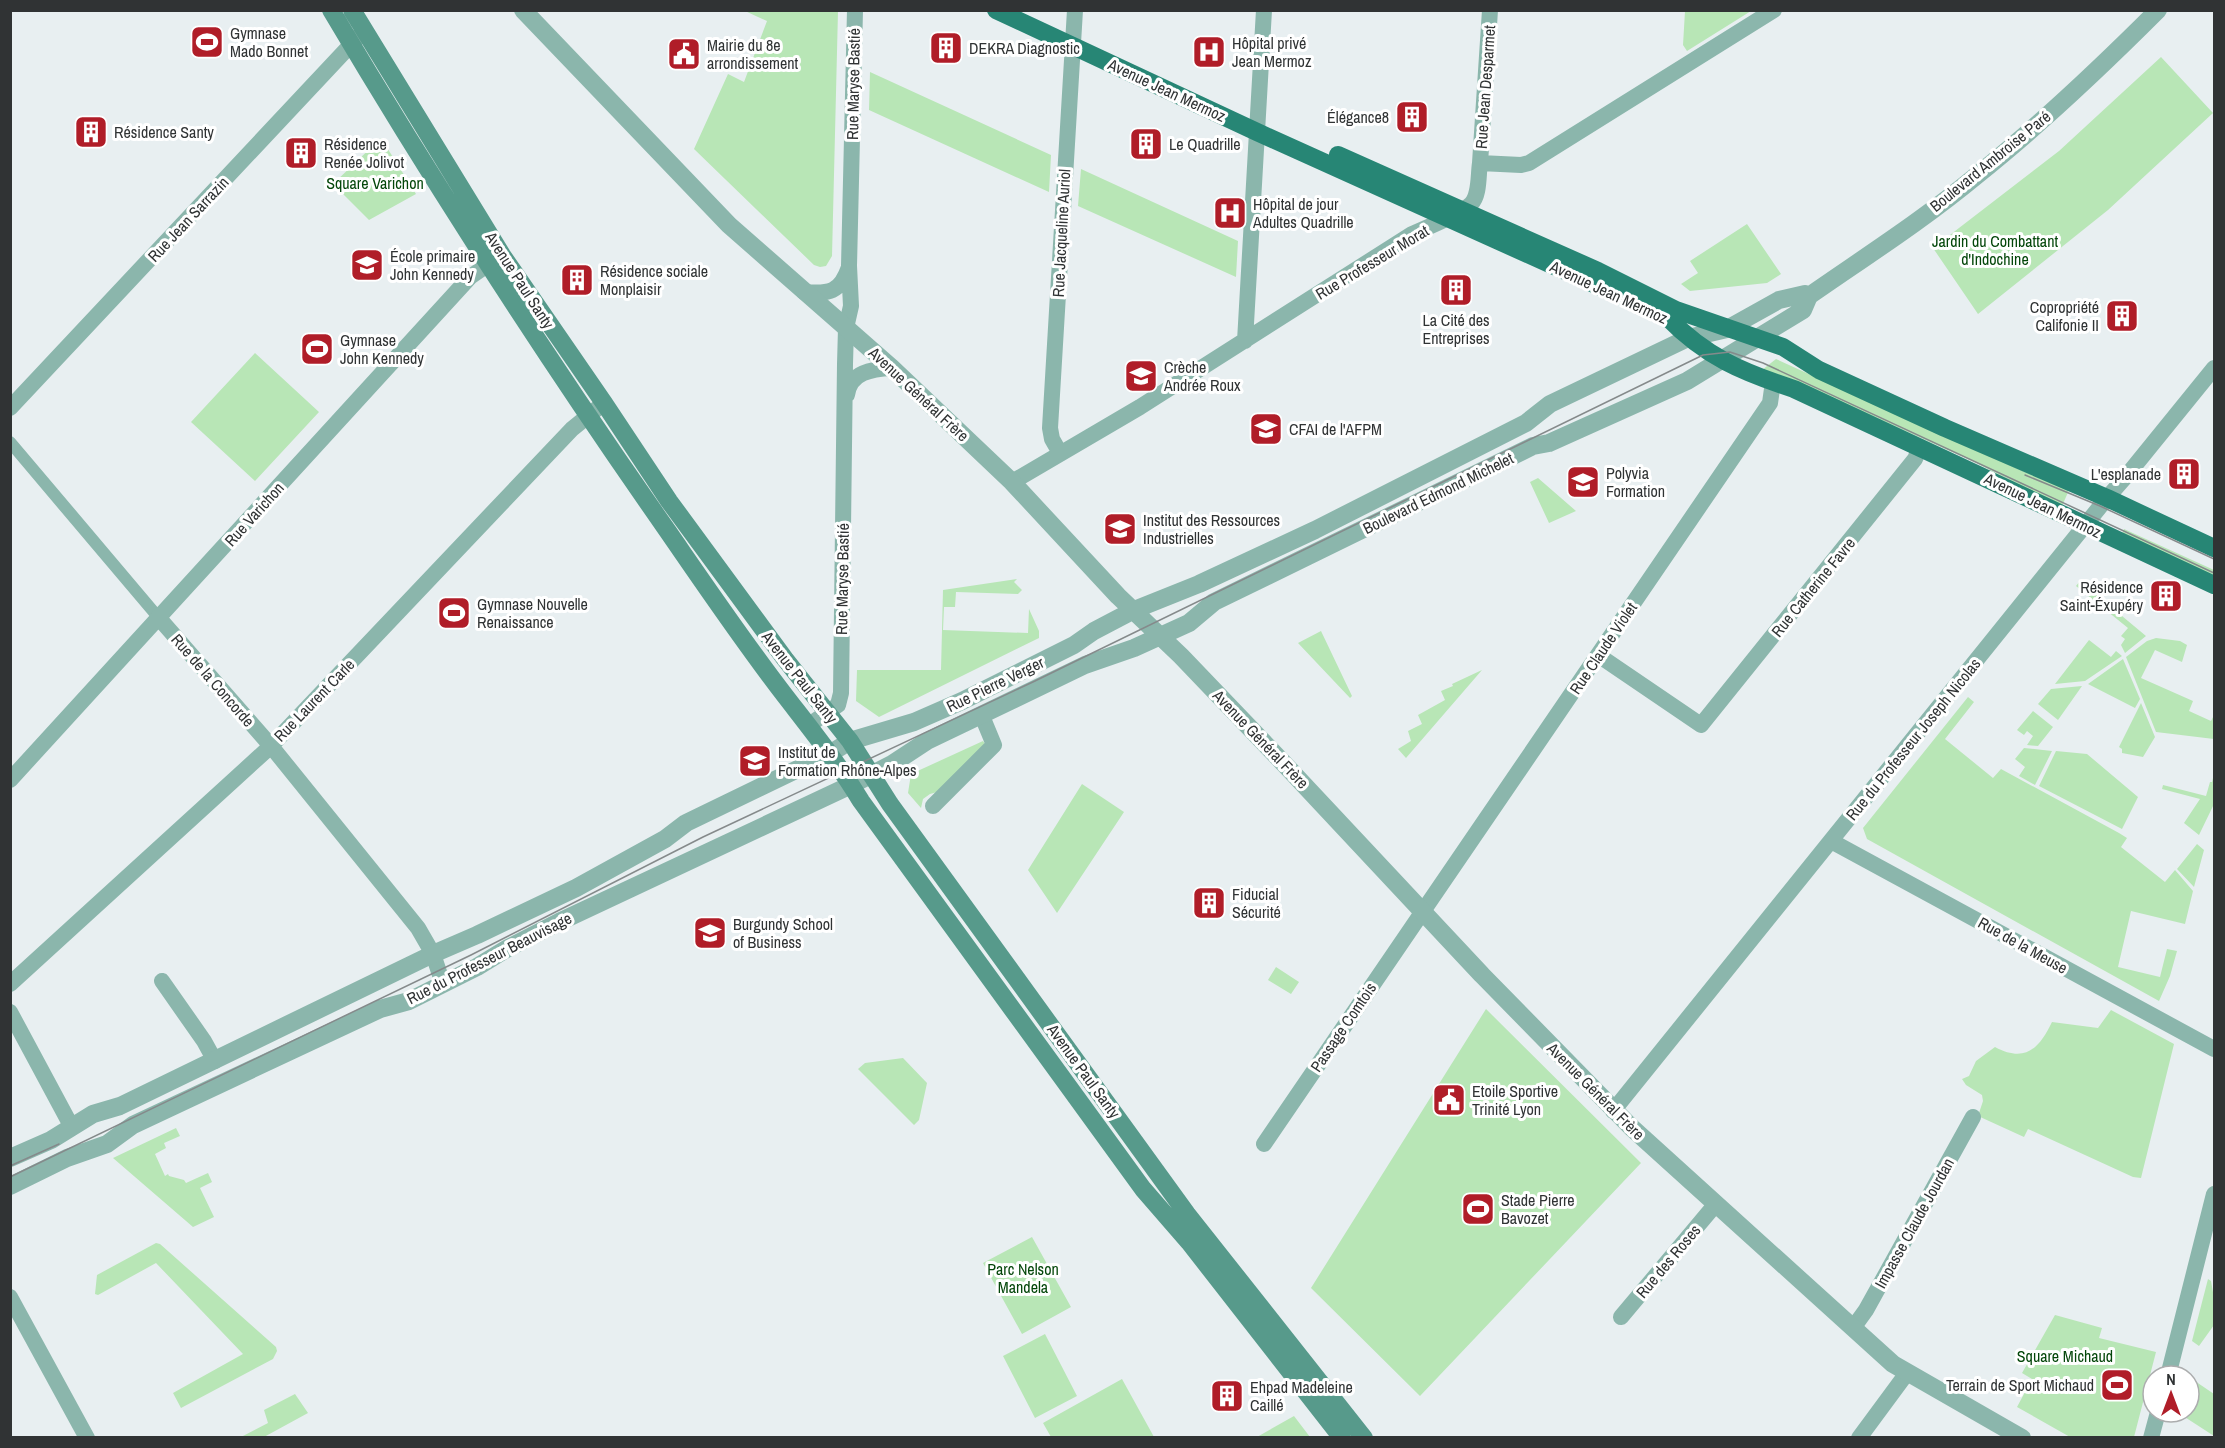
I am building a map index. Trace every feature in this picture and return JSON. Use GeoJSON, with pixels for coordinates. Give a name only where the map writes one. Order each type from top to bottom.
{"type":"FeatureCollection","features":[{"type":"Feature","properties":{"kind":"main road","name":"Avenue Paul Santy"},"geometry":{"type":"LineString","coordinates":[[331,10],[495,260],[604,403],[669,501],[785,659],[850,741],[871,775],[953,892],[1187,1214],[1364,1437]]}},
{"type":"Feature","properties":{"kind":"main road","name":"Avenue Paul Santy"},"geometry":{"type":"LineString","coordinates":[[352,10],[587,416],[737,631],[831,753],[851,785],[1143,1189],[1194,1249],[1342,1437]]}},
{"type":"Feature","properties":{"kind":"main road","name":"Avenue Jean Mermoz"},"geometry":{"type":"LineString","coordinates":[[996,10],[1073,41],[1454,213],[1667,317],[1688,338],[1721,360],[1749,374],[1794,389],[2214,585]]}},
{"type":"Feature","properties":{"kind":"main road","name":"Avenue Jean Mermoz"},"geometry":{"type":"LineString","coordinates":[[1016,10],[1073,41]]}},
{"type":"Feature","properties":{"kind":"main road","name":"Avenue Jean Mermoz"},"geometry":{"type":"LineString","coordinates":[[1454,213],[1598,271],[1676,310],[1783,346],[1819,370],[2214,548]]}},
{"type":"Feature","properties":{"kind":"main road"},"geometry":{"type":"LineString","coordinates":[[932,898],[939,893],[953,892]]}},
{"type":"Feature","properties":{"kind":"street","name":"Avenue Général Frère"},"geometry":{"type":"LineString","coordinates":[[523,10],[729,225],[892,368],[1012,482],[1118,596],[1287,766],[1482,975],[1613,1111],[1893,1364],[2022,1437]]}},
{"type":"Feature","properties":{"kind":"street","name":"Rue Maryse Bastié"},"geometry":{"type":"LineString","coordinates":[[809,725],[838,705],[841,693],[844,417],[846,328],[851,306],[849,266],[855,10]]}},
{"type":"Feature","properties":{"kind":"street","name":"Rue Jacqueline Auriol"},"geometry":{"type":"LineString","coordinates":[[1060,453],[1050,428],[1075,10]]}},
{"type":"Feature","properties":{"kind":"street"},"geometry":{"type":"LineString","coordinates":[[1245,340],[1264,10]]}},
{"type":"Feature","properties":{"kind":"street","name":"Rue Jean Desparmet"},"geometry":{"type":"LineString","coordinates":[[1480,163],[1490,10]]}},
{"type":"Feature","properties":{"kind":"street"},"geometry":{"type":"LineString","coordinates":[[1480,163],[1521,165],[1529,162],[1774,10]]}},
{"type":"Feature","properties":{"kind":"street","name":"Boulevard Ambroise Paré"},"geometry":{"type":"LineString","coordinates":[[1758,337],[1803,310],[1809,296],[1894,238],[1975,178],[2100,68],[2158,10]]}},
{"type":"Feature","properties":{"kind":"street","name":"Rue Jean Sarrazin"},"geometry":{"type":"LineString","coordinates":[[10,408],[365,30]]}},
{"type":"Feature","properties":{"kind":"street","name":"Rue Professeur Morat"},"geometry":{"type":"LineString","coordinates":[[1012,482],[1140,407],[1412,234],[1471,204],[1476,193],[1480,163]]}},
{"type":"Feature","properties":{"kind":"street","name":"Rue Varichon"},"geometry":{"type":"LineString","coordinates":[[10,780],[470,277],[495,260]]}},
{"type":"Feature","properties":{"kind":"street"},"geometry":{"type":"LineString","coordinates":[[804,292],[822,294],[834,290],[843,283],[849,266]]}},
{"type":"Feature","properties":{"kind":"street","name":"Boulevard Ambroise Paré"},"geometry":{"type":"LineString","coordinates":[[1727,329],[1779,300],[1805,294],[1809,296]]}},
{"type":"Feature","properties":{"kind":"street","name":"Boulevard Edmond Michelet"},"geometry":{"type":"LineString","coordinates":[[1134,610],[1199,584],[1315,530],[1526,423],[1550,404],[1688,338],[1727,329]]}},
{"type":"Feature","properties":{"kind":"street","name":"Boulevard Edmond Michelet"},"geometry":{"type":"LineString","coordinates":[[1160,636],[1189,623],[1214,602],[1533,446],[1549,443],[1687,381],[1758,337]]}},
{"type":"Feature","properties":{"kind":"street","name":"Rue Maryse Bastié"},"geometry":{"type":"LineString","coordinates":[[844,417],[849,385],[855,378],[873,369],[892,368]]}},
{"type":"Feature","properties":{"kind":"street","name":"Rue du Professeur Joseph Nicolas"},"geometry":{"type":"LineString","coordinates":[[1613,1111],[2214,368]]}},
{"type":"Feature","properties":{"kind":"street","name":"Rue Claude Violet"},"geometry":{"type":"LineString","coordinates":[[1422,910],[1770,403],[1773,382]]}},
{"type":"Feature","properties":{"kind":"street","name":"Rue Laurent Carle"},"geometry":{"type":"LineString","coordinates":[[10,984],[271,746],[564,437],[604,403]]}},
{"type":"Feature","properties":{"kind":"street","name":"Rue de la Concorde"},"geometry":{"type":"LineString","coordinates":[[10,442],[271,746],[418,928],[433,954],[443,984]]}},
{"type":"Feature","properties":{"kind":"street","name":"Rue Catherine Favre"},"geometry":{"type":"LineString","coordinates":[[1598,655],[1701,725],[1915,459],[1920,447]]}},
{"type":"Feature","properties":{"kind":"street","name":"Rue Pierre Verger"},"geometry":{"type":"LineString","coordinates":[[850,741],[914,722],[962,701],[1074,645],[1094,631],[1134,610]]}},
{"type":"Feature","properties":{"kind":"street","name":"Rue Pierre Verger"},"geometry":{"type":"LineString","coordinates":[[871,775],[927,741],[1085,665],[1134,648],[1160,636]]}},
{"type":"Feature","properties":{"kind":"street","name":"Rue Pierre Verger"},"geometry":{"type":"LineString","coordinates":[[933,806],[994,745],[982,716]]}},
{"type":"Feature","properties":{"kind":"street","name":"Rue du Professeur Beauvisage"},"geometry":{"type":"LineString","coordinates":[[10,1158],[51,1140],[93,1114],[120,1106],[433,954],[576,888],[664,839],[686,823],[831,753],[850,741]]}},
{"type":"Feature","properties":{"kind":"street","name":"Rue du Professeur Beauvisage"},"geometry":{"type":"LineString","coordinates":[[10,1186],[67,1158],[107,1144],[134,1125],[380,1009],[409,1001],[559,922],[871,775]]}},
{"type":"Feature","properties":{"kind":"street","name":"Rue de la Meuse"},"geometry":{"type":"LineString","coordinates":[[1831,841],[2214,1049]]}},
{"type":"Feature","properties":{"kind":"street","name":"Passage Comtois"},"geometry":{"type":"LineString","coordinates":[[1264,1144],[1422,910]]}},
{"type":"Feature","properties":{"kind":"street"},"geometry":{"type":"LineString","coordinates":[[162,981],[204,1041],[215,1061]]}},
{"type":"Feature","properties":{"kind":"street"},"geometry":{"type":"LineString","coordinates":[[10,1012],[68,1120],[74,1126]]}},
{"type":"Feature","properties":{"kind":"street","name":"Impasse Claude Jourdan"},"geometry":{"type":"LineString","coordinates":[[1853,1328],[1866,1310],[1973,1117]]}},
{"type":"Feature","properties":{"kind":"street"},"geometry":{"type":"LineString","coordinates":[[2172,1364],[2214,1194]]}},
{"type":"Feature","properties":{"kind":"street","name":"Rue des Roses"},"geometry":{"type":"LineString","coordinates":[[1621,1317],[1715,1205]]}},
{"type":"Feature","properties":{"kind":"street"},"geometry":{"type":"LineString","coordinates":[[10,1298],[87,1437]]}},
{"type":"Feature","properties":{"kind":"street"},"geometry":{"type":"LineString","coordinates":[[1859,1437],[1907,1373]]}},
{"type":"Feature","properties":{"kind":"green space"},"geometry":{"type":"Polygon","coordinates":[[[1685,10],[1751,11],[1687,51],[1683,45],[1685,10]]]}},
{"type":"Feature","properties":{"kind":"green space"},"geometry":{"type":"Polygon","coordinates":[[[745,11],[838,11],[832,256],[826,266],[814,265],[694,149],[728,74],[744,82],[767,21],[745,11]]]}},
{"type":"Feature","properties":{"kind":"green space","name":"Jardin du Combattant d'Indochine"},"geometry":{"type":"Polygon","coordinates":[[[2161,57],[2213,113],[2108,210],[1978,314],[1933,248],[2059,151],[2161,57]]]}},
{"type":"Feature","properties":{"kind":"green space"},"geometry":{"type":"Polygon","coordinates":[[[870,72],[1051,155],[1049,192],[869,110],[870,72]]]}},
{"type":"Feature","properties":{"kind":"green space","name":"Square Varichon"},"geometry":{"type":"Polygon","coordinates":[[[381,138],[416,194],[369,220],[333,184],[381,138]]]}},
{"type":"Feature","properties":{"kind":"green space"},"geometry":{"type":"Polygon","coordinates":[[[1081,169],[1238,241],[1236,277],[1078,206],[1081,169]]]}},
{"type":"Feature","properties":{"kind":"green space"},"geometry":{"type":"Polygon","coordinates":[[[1747,224],[1781,274],[1767,283],[1690,291],[1681,284],[1698,273],[1690,261],[1747,224]]]}},
{"type":"Feature","properties":{"kind":"green space"},"geometry":{"type":"Polygon","coordinates":[[[255,353],[319,412],[255,481],[191,422],[255,353]]]}},
{"type":"Feature","properties":{"kind":"green space"},"geometry":{"type":"Polygon","coordinates":[[[1776,359],[2069,490],[2062,506],[1972,461],[1799,383],[1762,370],[1776,359]]]}},
{"type":"Feature","properties":{"kind":"green space"},"geometry":{"type":"Polygon","coordinates":[[[1538,478],[1576,511],[1549,523],[1530,482],[1538,478]]]}},
{"type":"Feature","properties":{"kind":"green space"},"geometry":{"type":"Polygon","coordinates":[[[2124,529],[2214,570],[2214,576],[2122,534],[2124,529]]]}},
{"type":"Feature","properties":{"kind":"green space"},"geometry":{"type":"Polygon","coordinates":[[[1017,579],[1014,582],[1022,590],[1018,594],[956,592],[955,607],[944,607],[943,630],[1028,633],[1029,609],[1039,631],[1039,638],[879,717],[856,701],[857,670],[941,670],[943,590],[1017,579]]]}},
{"type":"Feature","properties":{"kind":"green space"},"geometry":{"type":"Polygon","coordinates":[[[2080,581],[2146,636],[2125,653],[2121,645],[2125,639],[2121,636],[2128,628],[2076,586],[2080,581]]]}},
{"type":"Feature","properties":{"kind":"green space"},"geometry":{"type":"Polygon","coordinates":[[[1321,631],[1352,696],[1350,698],[1298,643],[1321,631]]]}},
{"type":"Feature","properties":{"kind":"green space"},"geometry":{"type":"Polygon","coordinates":[[[2156,638],[2180,641],[2187,645],[2182,662],[2155,650],[2141,678],[2193,701],[2189,711],[2211,721],[2214,715],[2214,739],[2156,732],[2126,657],[2147,641],[2156,638]]]}},
{"type":"Feature","properties":{"kind":"green space"},"geometry":{"type":"Polygon","coordinates":[[[2089,640],[2111,657],[2116,651],[2122,656],[2085,681],[2055,684],[2089,640]]]}},
{"type":"Feature","properties":{"kind":"green space"},"geometry":{"type":"Polygon","coordinates":[[[2123,659],[2140,699],[2135,708],[2088,684],[2123,659]]]}},
{"type":"Feature","properties":{"kind":"green space"},"geometry":{"type":"Polygon","coordinates":[[[1482,670],[1406,758],[1398,749],[1411,741],[1408,731],[1422,724],[1418,715],[1445,700],[1441,691],[1482,670]]]}},
{"type":"Feature","properties":{"kind":"green space"},"geometry":{"type":"Polygon","coordinates":[[[2082,686],[2058,720],[2038,704],[2051,689],[2082,686]]]}},
{"type":"Feature","properties":{"kind":"green space"},"geometry":{"type":"Polygon","coordinates":[[[1968,697],[1974,702],[1945,739],[1993,778],[2001,769],[2119,833],[2127,838],[2121,847],[2165,882],[2175,870],[2193,891],[2185,924],[2131,911],[2118,967],[2160,977],[2167,949],[2177,951],[2170,976],[2159,1001],[1867,839],[1863,828],[1968,697]]]}},
{"type":"Feature","properties":{"kind":"green space"},"geometry":{"type":"Polygon","coordinates":[[[2141,703],[2155,737],[2143,757],[2122,753],[2119,747],[2141,703]]]}},
{"type":"Feature","properties":{"kind":"green space"},"geometry":{"type":"Polygon","coordinates":[[[2033,711],[2053,727],[2038,746],[2027,745],[2033,736],[2027,731],[2024,735],[2017,730],[2033,711]]]}},
{"type":"Feature","properties":{"kind":"green space"},"geometry":{"type":"Polygon","coordinates":[[[983,741],[987,747],[941,791],[923,799],[921,808],[908,793],[911,774],[983,741]]]}},
{"type":"Feature","properties":{"kind":"green space"},"geometry":{"type":"Polygon","coordinates":[[[2024,748],[2052,751],[2035,785],[2019,776],[2025,767],[2015,759],[2024,748]]]}},
{"type":"Feature","properties":{"kind":"green space"},"geometry":{"type":"Polygon","coordinates":[[[2056,751],[2087,754],[2138,797],[2122,829],[2039,786],[2056,751]]]}},
{"type":"Feature","properties":{"kind":"green space"},"geometry":{"type":"Polygon","coordinates":[[[2214,774],[2214,804],[2199,835],[2184,823],[2200,799],[2162,789],[2163,785],[2206,796],[2214,774]]]}},
{"type":"Feature","properties":{"kind":"green space"},"geometry":{"type":"Polygon","coordinates":[[[1082,784],[1124,812],[1057,913],[1028,870],[1082,784]]]}},
{"type":"Feature","properties":{"kind":"green space"},"geometry":{"type":"Polygon","coordinates":[[[2197,844],[2204,850],[2194,887],[2177,869],[2197,844]]]}},
{"type":"Feature","properties":{"kind":"green space"},"geometry":{"type":"Polygon","coordinates":[[[1276,967],[1299,982],[1291,994],[1268,980],[1276,967]]]}},
{"type":"Feature","properties":{"kind":"green space","name":"Stade Pierre Bavozet"},"geometry":{"type":"Polygon","coordinates":[[[1486,1009],[1641,1163],[1420,1396],[1311,1288],[1486,1009]]]}},
{"type":"Feature","properties":{"kind":"green space"},"geometry":{"type":"Polygon","coordinates":[[[2111,1010],[2174,1044],[2141,1178],[2133,1177],[2028,1129],[2024,1137],[1978,1116],[1983,1101],[1982,1095],[1966,1085],[1962,1079],[1969,1076],[1976,1061],[1995,1047],[2015,1054],[2030,1051],[2042,1040],[2052,1022],[2098,1028],[2111,1010]]]}},
{"type":"Feature","properties":{"kind":"green space"},"geometry":{"type":"Polygon","coordinates":[[[903,1058],[927,1083],[919,1120],[914,1125],[858,1069],[865,1063],[903,1058]]]}},
{"type":"Feature","properties":{"kind":"green space"},"geometry":{"type":"Polygon","coordinates":[[[176,1128],[180,1136],[164,1143],[166,1148],[155,1154],[165,1176],[168,1174],[186,1183],[208,1173],[212,1182],[200,1188],[214,1217],[193,1227],[113,1158],[176,1128]]]}},
{"type":"Feature","properties":{"kind":"green space","name":"Parc Nelson Mandela"},"geometry":{"type":"Polygon","coordinates":[[[1032,1237],[1071,1307],[1022,1334],[983,1263],[1032,1237]]]}},
{"type":"Feature","properties":{"kind":"green space"},"geometry":{"type":"Polygon","coordinates":[[[156,1243],[160,1244],[276,1347],[277,1351],[273,1359],[181,1408],[173,1393],[243,1354],[156,1263],[98,1295],[95,1294],[97,1275],[156,1243]]]}},
{"type":"Feature","properties":{"kind":"green space"},"geometry":{"type":"Polygon","coordinates":[[[2208,1279],[2211,1281],[2214,1298],[2214,1325],[2199,1346],[2192,1341],[2208,1279]]]}},
{"type":"Feature","properties":{"kind":"green space","name":"Terrain de Sport Michaud"},"geometry":{"type":"Polygon","coordinates":[[[2055,1315],[2102,1328],[2099,1338],[2156,1352],[2153,1364],[2141,1364],[2141,1410],[2134,1437],[2070,1437],[2017,1407],[2032,1379],[2022,1373],[2055,1315]]]}},
{"type":"Feature","properties":{"kind":"green space"},"geometry":{"type":"Polygon","coordinates":[[[1045,1334],[1077,1396],[1035,1418],[1003,1356],[1045,1334]]]}},
{"type":"Feature","properties":{"kind":"green space"},"geometry":{"type":"Polygon","coordinates":[[[1122,1379],[1154,1437],[1051,1437],[1043,1423],[1122,1379]]]}},
{"type":"Feature","properties":{"kind":"green space"},"geometry":{"type":"Polygon","coordinates":[[[2201,1385],[2214,1394],[2214,1436],[2196,1424],[2201,1424],[2201,1385]]]}},
{"type":"Feature","properties":{"kind":"green space"},"geometry":{"type":"Polygon","coordinates":[[[295,1394],[308,1413],[264,1437],[241,1437],[268,1423],[264,1410],[295,1394]]]}},
{"type":"Feature","properties":{"kind":"green space"},"geometry":{"type":"Polygon","coordinates":[[[1294,1416],[1310,1437],[1257,1437],[1294,1416]]]}},
{"type":"Feature","properties":{"kind":"tram line"},"geometry":{"type":"LineString","coordinates":[[10,1177],[471,955],[703,837],[1035,681],[1703,355],[1730,352],[1763,363],[2214,573]]}},
{"type":"Feature","properties":{"kind":"tram line"},"geometry":{"type":"LineString","coordinates":[[2025,475],[2100,506],[2214,559]]}},
{"type":"Feature","properties":{"kind":"tram line"},"geometry":{"type":"LineString","coordinates":[[10,1166],[59,1144]]}},
{"type":"Feature","properties":{"kind":"place","name":"Gymnase Mado Bonnet"},"geometry":{"type":"Point","coordinates":[207,42]}},
{"type":"Feature","properties":{"kind":"place","name":"DEKRA Diagnostic"},"geometry":{"type":"Point","coordinates":[946,48]}},
{"type":"Feature","properties":{"kind":"place","name":"Hôpital privé Jean Mermoz"},"geometry":{"type":"Point","coordinates":[1209,52]}},
{"type":"Feature","properties":{"kind":"place","name":"Mairie du 8e arrondissement"},"geometry":{"type":"Point","coordinates":[684,54]}},
{"type":"Feature","properties":{"kind":"place","name":"Élégance8"},"geometry":{"type":"Point","coordinates":[1412,117]}},
{"type":"Feature","properties":{"kind":"place","name":"Résidence Santy"},"geometry":{"type":"Point","coordinates":[91,132]}},
{"type":"Feature","properties":{"kind":"place","name":"Le Quadrille"},"geometry":{"type":"Point","coordinates":[1146,144]}},
{"type":"Feature","properties":{"kind":"place","name":"Résidence Renée Jolivot"},"geometry":{"type":"Point","coordinates":[301,153]}},
{"type":"Feature","properties":{"kind":"place","name":"Hôpital de jour Adultes Quadrille"},"geometry":{"type":"Point","coordinates":[1230,213]}},
{"type":"Feature","properties":{"kind":"place","name":"École primaire John Kennedy"},"geometry":{"type":"Point","coordinates":[367,265]}},
{"type":"Feature","properties":{"kind":"place","name":"Résidence sociale Monplaisir"},"geometry":{"type":"Point","coordinates":[577,280]}},
{"type":"Feature","properties":{"kind":"place","name":"La Cité des Entreprises"},"geometry":{"type":"Point","coordinates":[1456,290]}},
{"type":"Feature","properties":{"kind":"place","name":"Copropriété Califonie II"},"geometry":{"type":"Point","coordinates":[2122,316]}},
{"type":"Feature","properties":{"kind":"place","name":"Gymnase John Kennedy"},"geometry":{"type":"Point","coordinates":[317,349]}},
{"type":"Feature","properties":{"kind":"place","name":"Crèche Andrée Roux"},"geometry":{"type":"Point","coordinates":[1141,376]}},
{"type":"Feature","properties":{"kind":"place","name":"CFAI de l'AFPM"},"geometry":{"type":"Point","coordinates":[1266,429]}},
{"type":"Feature","properties":{"kind":"place","name":"L'esplanade"},"geometry":{"type":"Point","coordinates":[2184,474]}},
{"type":"Feature","properties":{"kind":"place","name":"Polyvia Formation"},"geometry":{"type":"Point","coordinates":[1583,482]}},
{"type":"Feature","properties":{"kind":"place","name":"Institut des Ressources Industrielles"},"geometry":{"type":"Point","coordinates":[1120,529]}},
{"type":"Feature","properties":{"kind":"place","name":"Résidence Saint-Éxupéry"},"geometry":{"type":"Point","coordinates":[2166,596]}},
{"type":"Feature","properties":{"kind":"place","name":"Gymnase Nouvelle Renaissance"},"geometry":{"type":"Point","coordinates":[454,613]}},
{"type":"Feature","properties":{"kind":"place","name":"Institut de Formation Rhône-Alpes"},"geometry":{"type":"Point","coordinates":[755,761]}},
{"type":"Feature","properties":{"kind":"place","name":"Fiducial Sécurité"},"geometry":{"type":"Point","coordinates":[1209,903]}},
{"type":"Feature","properties":{"kind":"place","name":"Burgundy School of Business"},"geometry":{"type":"Point","coordinates":[710,933]}},
{"type":"Feature","properties":{"kind":"place","name":"Etoile Sportive Trinité Lyon"},"geometry":{"type":"Point","coordinates":[1449,1100]}},
{"type":"Feature","properties":{"kind":"place","name":"Stade Pierre Bavozet"},"geometry":{"type":"Point","coordinates":[1478,1209]}},
{"type":"Feature","properties":{"kind":"place","name":"Terrain de Sport Michaud"},"geometry":{"type":"Point","coordinates":[2117,1385]}},
{"type":"Feature","properties":{"kind":"place","name":"Ehpad Madeleine Caillé"},"geometry":{"type":"Point","coordinates":[1227,1396]}},
{"type":"Feature","properties":{"kind":"park label","name":"Square Michaud"},"geometry":{"type":"Point","coordinates":[2065,1356]}}]}
